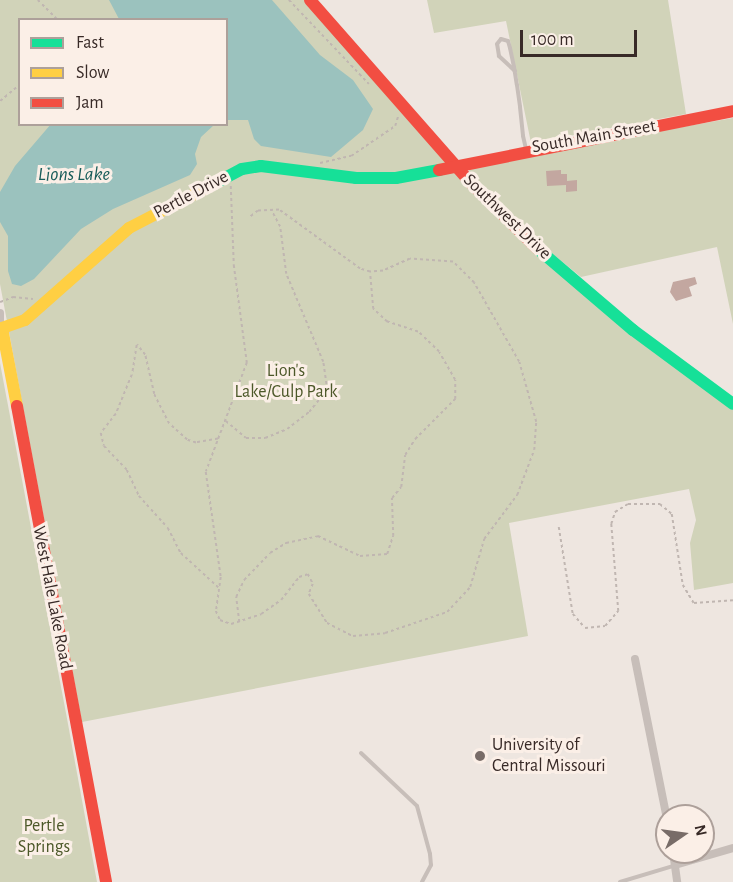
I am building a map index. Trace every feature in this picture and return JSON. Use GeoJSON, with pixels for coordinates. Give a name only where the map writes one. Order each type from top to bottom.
{"type":"FeatureCollection","features":[{"type":"Feature","properties":{"kind":"street","name":"Southwest Drive"},"geometry":{"type":"LineString","coordinates":[[310,0],[455,164],[530,242],[633,330],[733,404]]}},
{"type":"Feature","properties":{"kind":"street","name":"South Main Street"},"geometry":{"type":"LineString","coordinates":[[455,164],[733,111]]}},
{"type":"Feature","properties":{"kind":"street","name":"Pertle Drive"},"geometry":{"type":"LineString","coordinates":[[1,328],[25,320],[111,241],[231,174],[261,166],[373,179],[416,174],[455,164]]}},
{"type":"Feature","properties":{"kind":"street","name":"West Hale Lake Road"},"geometry":{"type":"LineString","coordinates":[[0,313],[106,882]]}},
{"type":"Feature","properties":{"kind":"street"},"geometry":{"type":"LineString","coordinates":[[635,659],[664,804]]}},
{"type":"Feature","properties":{"kind":"street"},"geometry":{"type":"LineString","coordinates":[[677,882],[675,865],[733,848]]}},
{"type":"Feature","properties":{"kind":"lane"},"geometry":{"type":"LineString","coordinates":[[515,71],[499,56],[496,44],[501,39],[508,41],[515,71],[526,150]]}},
{"type":"Feature","properties":{"kind":"lane"},"geometry":{"type":"LineString","coordinates":[[361,753],[417,806],[431,865],[422,882]]}},
{"type":"Feature","properties":{"kind":"lane"},"geometry":{"type":"LineString","coordinates":[[620,882],[675,865]]}},
{"type":"Feature","properties":{"kind":"path"},"geometry":{"type":"LineString","coordinates":[[38,0],[56,18]]}},
{"type":"Feature","properties":{"kind":"path"},"geometry":{"type":"LineString","coordinates":[[289,0],[372,87]]}},
{"type":"Feature","properties":{"kind":"path"},"geometry":{"type":"LineString","coordinates":[[0,101],[18,86]]}},
{"type":"Feature","properties":{"kind":"path"},"geometry":{"type":"LineString","coordinates":[[312,163],[345,159],[369,144],[398,122],[395,110]]}},
{"type":"Feature","properties":{"kind":"path"},"geometry":{"type":"LineString","coordinates":[[231,174],[234,265],[248,363],[206,472],[205,486],[219,560],[216,611],[220,620],[238,622],[261,614],[281,600],[298,577],[308,574],[313,584],[309,594],[327,622],[353,636],[385,633],[447,612],[470,587],[484,539],[517,495],[534,450],[536,422],[519,362],[465,271],[441,259],[410,259],[383,271],[370,272],[335,252],[293,218],[271,209],[249,218]]}},
{"type":"Feature","properties":{"kind":"path"},"geometry":{"type":"LineString","coordinates":[[225,420],[246,438],[265,438],[287,429],[309,412],[327,390],[323,362],[286,274],[280,227],[271,209]]}},
{"type":"Feature","properties":{"kind":"path"},"geometry":{"type":"LineString","coordinates":[[238,622],[236,597],[244,580],[286,543],[318,536],[360,556],[387,554],[393,536],[392,498],[401,487],[405,455],[415,439],[455,399],[455,380],[439,352],[418,332],[387,322],[373,309],[370,272]]}},
{"type":"Feature","properties":{"kind":"path"},"geometry":{"type":"LineString","coordinates":[[219,438],[196,443],[187,440],[170,424],[154,394],[146,355],[137,345],[128,385],[116,414],[101,433],[104,446],[127,470],[139,496],[168,528],[181,553],[219,589]]}},
{"type":"Feature","properties":{"kind":"path"},"geometry":{"type":"LineString","coordinates":[[559,528],[573,614],[585,628],[605,626],[618,611],[611,524],[615,512],[628,504],[660,504],[672,514],[683,585],[694,603],[733,600]]}},
{"type":"Feature","properties":{"kind":"green space","name":"Lion's Lake/Culp Park"},"geometry":{"type":"Polygon","coordinates":[[[0,0],[310,0],[530,242],[733,404],[733,583],[694,590],[690,543],[696,520],[689,489],[509,523],[528,636],[82,722],[0,284],[0,0]]]}},
{"type":"Feature","properties":{"kind":"green space"},"geometry":{"type":"Polygon","coordinates":[[[427,0],[668,0],[686,114],[531,143],[506,21],[434,33],[427,0]]]}},
{"type":"Feature","properties":{"kind":"green space"},"geometry":{"type":"Polygon","coordinates":[[[733,118],[733,324],[717,247],[581,277],[532,237],[470,174],[469,167],[529,154],[733,118]]]}},
{"type":"Feature","properties":{"kind":"green space","name":"Pertle Springs"},"geometry":{"type":"Polygon","coordinates":[[[0,363],[68,724],[97,882],[0,882],[0,363]]]}},
{"type":"Feature","properties":{"kind":"water"},"geometry":{"type":"Polygon","coordinates":[[[109,0],[272,0],[320,55],[353,80],[373,109],[363,130],[331,157],[261,146],[254,139],[248,120],[228,120],[228,18],[118,18],[109,0]]]}},
{"type":"Feature","properties":{"kind":"water","name":"Lions Lake"},"geometry":{"type":"Polygon","coordinates":[[[49,126],[213,126],[201,137],[195,154],[197,164],[190,175],[113,209],[81,229],[34,279],[21,286],[12,284],[8,271],[8,236],[0,222],[0,192],[15,166],[49,126]]]}},
{"type":"Feature","properties":{"kind":"building"},"geometry":{"type":"Polygon","coordinates":[[[561,170],[561,174],[567,174],[567,181],[577,180],[577,191],[566,192],[566,185],[547,186],[546,171],[561,170]]]}},
{"type":"Feature","properties":{"kind":"building"},"geometry":{"type":"Polygon","coordinates":[[[695,277],[697,284],[689,287],[692,296],[676,301],[670,292],[673,282],[695,277]]]}},
{"type":"Feature","properties":{"kind":"traffic: fast"},"geometry":{"type":"LineString","coordinates":[[208,187],[242,169],[261,166],[356,178],[396,178],[439,170]]}},
{"type":"Feature","properties":{"kind":"traffic: fast"},"geometry":{"type":"LineString","coordinates":[[538,249],[633,330],[733,404]]}},
{"type":"Feature","properties":{"kind":"traffic: slow"},"geometry":{"type":"LineString","coordinates":[[17,406],[2,328],[25,320],[129,228],[208,187]]}},
{"type":"Feature","properties":{"kind":"traffic: jam"},"geometry":{"type":"LineString","coordinates":[[310,0],[469,181],[538,249]]}},
{"type":"Feature","properties":{"kind":"traffic: jam"},"geometry":{"type":"LineString","coordinates":[[439,170],[733,111]]}},
{"type":"Feature","properties":{"kind":"traffic: jam"},"geometry":{"type":"LineString","coordinates":[[17,406],[106,882]]}},
{"type":"Feature","properties":{"kind":"place","name":"University of Central Missouri"},"geometry":{"type":"Point","coordinates":[480,756]}}]}
